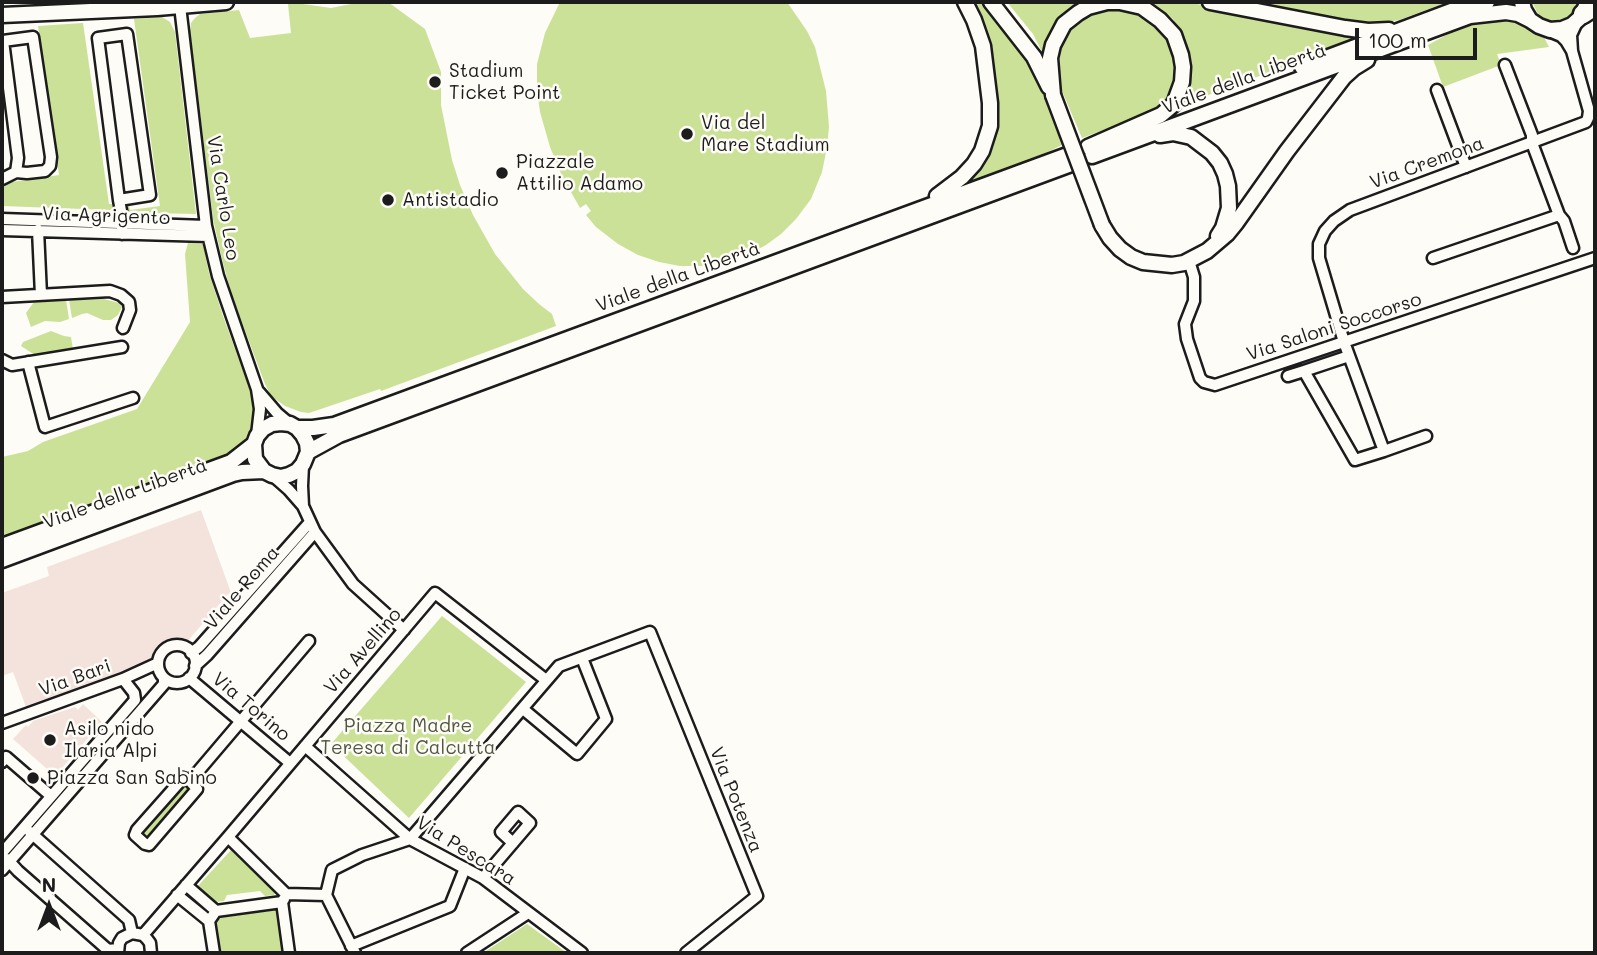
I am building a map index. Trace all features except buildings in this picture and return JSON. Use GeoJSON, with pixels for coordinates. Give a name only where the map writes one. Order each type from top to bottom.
{"type":"FeatureCollection","features":[{"type":"Feature","properties":{"kind":"main road"},"geometry":{"type":"LineString","coordinates":[[2,15],[226,2]]}},
{"type":"Feature","properties":{"kind":"main road"},"geometry":{"type":"LineString","coordinates":[[914,211],[955,184],[968,171],[982,151],[990,126],[983,46],[965,2]]}},
{"type":"Feature","properties":{"kind":"main road"},"geometry":{"type":"LineString","coordinates":[[990,2],[1034,57],[1053,94],[1102,225],[1110,238],[1130,257],[1171,265],[1189,261],[1207,251],[1236,223],[1287,151],[1344,77],[1354,68],[1448,23]]}},
{"type":"Feature","properties":{"kind":"main road"},"geometry":{"type":"LineString","coordinates":[[1053,94],[1050,58],[1053,45],[1064,24],[1088,7],[1107,2],[1142,7],[1174,35],[1183,67],[1182,82],[1174,104],[1161,115],[1090,152]]}},
{"type":"Feature","properties":{"kind":"main road"},"geometry":{"type":"LineString","coordinates":[[1210,2],[1368,31],[1386,31],[1418,24]]}},
{"type":"Feature","properties":{"kind":"main road","name":"Viale della Libertà"},"geometry":{"type":"LineString","coordinates":[[1090,152],[1459,8],[1487,2]]}},
{"type":"Feature","properties":{"kind":"main road"},"geometry":{"type":"LineString","coordinates":[[1522,2],[1530,20]]}},
{"type":"Feature","properties":{"kind":"main road"},"geometry":{"type":"LineString","coordinates":[[1546,29],[1562,29],[1585,11]]}},
{"type":"Feature","properties":{"kind":"main road","name":"Viale della Libertà"},"geometry":{"type":"LineString","coordinates":[[1090,152],[1469,16],[1494,12],[1518,14],[1546,29]]}},
{"type":"Feature","properties":{"kind":"main road"},"geometry":{"type":"LineString","coordinates":[[1090,152],[1173,133],[1191,137],[1202,144],[1220,163],[1229,197],[1223,228],[1207,251]]}},
{"type":"Feature","properties":{"kind":"main road","name":"Viale della Libertà"},"geometry":{"type":"LineString","coordinates":[[2,546],[231,462],[256,440],[263,429],[272,424],[313,428],[334,425],[914,211],[1072,158],[339,435],[306,458],[297,471],[289,475],[281,477],[251,471],[233,474],[2,560]]}},
{"type":"Feature","properties":{"kind":"main road"},"geometry":{"type":"LineString","coordinates":[[294,426],[307,443],[306,458]]}},
{"type":"Feature","properties":{"kind":"main road"},"geometry":{"type":"LineString","coordinates":[[256,440],[255,459],[268,473]]}},
{"type":"Feature","properties":{"kind":"street","name":"Via Carlo Leo"},"geometry":{"type":"LineString","coordinates":[[180,6],[207,231],[218,276],[257,389],[260,409],[256,440]]}},
{"type":"Feature","properties":{"kind":"street","name":"Via Cremona"},"geometry":{"type":"LineString","coordinates":[[1384,451],[1344,342],[1319,258],[1319,244],[1334,221],[1350,210],[1586,122],[1589,111],[1572,51],[1571,35],[1585,11]]}},
{"type":"Feature","properties":{"kind":"street"},"geometry":{"type":"LineString","coordinates":[[1546,29],[1561,36],[1572,51]]}},
{"type":"Feature","properties":{"kind":"street"},"geometry":{"type":"LineString","coordinates":[[119,200],[150,195],[127,34],[98,38],[122,229]]}},
{"type":"Feature","properties":{"kind":"street"},"geometry":{"type":"LineString","coordinates":[[2,179],[16,172],[36,172],[50,166],[33,37],[3,41],[18,158],[16,172]]}},
{"type":"Feature","properties":{"kind":"street"},"geometry":{"type":"LineString","coordinates":[[1505,65],[1573,248]]}},
{"type":"Feature","properties":{"kind":"street"},"geometry":{"type":"LineString","coordinates":[[1437,90],[1466,167]]}},
{"type":"Feature","properties":{"kind":"street"},"geometry":{"type":"LineString","coordinates":[[1433,258],[1559,215]]}},
{"type":"Feature","properties":{"kind":"street","name":"Via Agrigento"},"geometry":{"type":"LineString","coordinates":[[2,219],[122,229]]}},
{"type":"Feature","properties":{"kind":"street","name":"Via Agrigento"},"geometry":{"type":"LineString","coordinates":[[2,230],[207,231]]}},
{"type":"Feature","properties":{"kind":"street"},"geometry":{"type":"LineString","coordinates":[[38,230],[41,295]]}},
{"type":"Feature","properties":{"kind":"street","name":"Via Saloni Soccorso"},"geometry":{"type":"LineString","coordinates":[[1189,261],[1194,277],[1194,301],[1185,331],[1200,377],[1204,382],[1215,385],[1595,258]]}},
{"type":"Feature","properties":{"kind":"street"},"geometry":{"type":"LineString","coordinates":[[2,297],[110,291],[129,302],[131,310],[123,328]]}},
{"type":"Feature","properties":{"kind":"street"},"geometry":{"type":"LineString","coordinates":[[2,360],[12,365],[122,347]]}},
{"type":"Feature","properties":{"kind":"street"},"geometry":{"type":"LineString","coordinates":[[1287,376],[1349,356]]}},
{"type":"Feature","properties":{"kind":"street"},"geometry":{"type":"LineString","coordinates":[[28,362],[45,427],[133,398]]}},
{"type":"Feature","properties":{"kind":"street"},"geometry":{"type":"LineString","coordinates":[[1304,371],[1356,460],[1426,436]]}},
{"type":"Feature","properties":{"kind":"street","name":"Via Carlo Leo"},"geometry":{"type":"LineString","coordinates":[[257,389],[277,413],[294,426]]}},
{"type":"Feature","properties":{"kind":"street"},"geometry":{"type":"LineString","coordinates":[[303,506],[302,486],[306,458]]}},
{"type":"Feature","properties":{"kind":"street"},"geometry":{"type":"LineString","coordinates":[[268,473],[303,506],[312,527],[353,584],[404,630]]}},
{"type":"Feature","properties":{"kind":"street","name":"Viale Roma"},"geometry":{"type":"LineString","coordinates":[[191,653],[312,527]]}},
{"type":"Feature","properties":{"kind":"street","name":"Viale Roma"},"geometry":{"type":"LineString","coordinates":[[189,678],[195,666],[312,527]]}},
{"type":"Feature","properties":{"kind":"street","name":"Via Avellino"},"geometry":{"type":"LineString","coordinates":[[113,951],[122,938],[137,934],[186,885],[435,593],[546,680]]}},
{"type":"Feature","properties":{"kind":"street","name":"Via Potenza"},"geometry":{"type":"LineString","coordinates":[[582,658],[650,632],[757,896],[686,953]]}},
{"type":"Feature","properties":{"kind":"street"},"geometry":{"type":"LineString","coordinates":[[190,781],[309,641]]}},
{"type":"Feature","properties":{"kind":"street"},"geometry":{"type":"LineString","coordinates":[[189,678],[177,683],[164,678],[158,663],[162,653],[171,646],[182,647],[191,653],[195,666]]}},
{"type":"Feature","properties":{"kind":"street"},"geometry":{"type":"LineString","coordinates":[[466,868],[450,906],[353,950],[326,895],[332,870],[362,855],[410,839],[559,666],[582,658],[606,719],[577,754],[523,709]]}},
{"type":"Feature","properties":{"kind":"street","name":"Via Bari"},"geometry":{"type":"LineString","coordinates":[[2,723],[123,680],[158,663]]}},
{"type":"Feature","properties":{"kind":"street"},"geometry":{"type":"LineString","coordinates":[[2,870],[4,856],[164,684],[164,678]]}},
{"type":"Feature","properties":{"kind":"street","name":"Via Torino"},"geometry":{"type":"LineString","coordinates":[[189,678],[290,763]]}},
{"type":"Feature","properties":{"kind":"street"},"geometry":{"type":"LineString","coordinates":[[29,831],[51,796],[135,700],[134,693],[123,680]]}},
{"type":"Feature","properties":{"kind":"street","name":"Via Pescara"},"geometry":{"type":"LineString","coordinates":[[305,746],[410,839],[483,878],[582,953]]}},
{"type":"Feature","properties":{"kind":"street"},"geometry":{"type":"LineString","coordinates":[[2,762],[6,757],[51,796]]}},
{"type":"Feature","properties":{"kind":"street"},"geometry":{"type":"LineString","coordinates":[[183,778],[190,781],[197,789],[149,845],[145,844],[135,835],[137,830],[183,778]]}},
{"type":"Feature","properties":{"kind":"street"},"geometry":{"type":"LineString","coordinates":[[29,831],[129,920],[137,934],[150,943],[151,953]]}},
{"type":"Feature","properties":{"kind":"street"},"geometry":{"type":"LineString","coordinates":[[228,837],[284,898],[289,953]]}},
{"type":"Feature","properties":{"kind":"street"},"geometry":{"type":"LineString","coordinates":[[483,878],[513,843]]}},
{"type":"Feature","properties":{"kind":"street"},"geometry":{"type":"LineString","coordinates":[[4,856],[18,871],[113,951]]}},
{"type":"Feature","properties":{"kind":"street"},"geometry":{"type":"LineString","coordinates":[[186,885],[216,911]]}},
{"type":"Feature","properties":{"kind":"street"},"geometry":{"type":"LineString","coordinates":[[177,895],[209,921],[214,953]]}},
{"type":"Feature","properties":{"kind":"street"},"geometry":{"type":"LineString","coordinates":[[209,921],[216,911],[284,898],[326,895]]}},
{"type":"Feature","properties":{"kind":"street"},"geometry":{"type":"LineString","coordinates":[[467,953],[528,913]]}},
{"type":"Feature","properties":{"kind":"shaded area"},"geometry":{"type":"Polygon","coordinates":[[[201,510],[233,598],[228,594],[186,643],[176,641],[167,644],[152,661],[26,707],[13,672],[2,676],[2,593],[49,576],[47,567],[201,510]]]}},
{"type":"Feature","properties":{"kind":"shaded area","name":"Asilo nido Ilaria Alpi"},"geometry":{"type":"Polygon","coordinates":[[[83,704],[102,722],[55,776],[13,739],[33,721],[75,707],[78,710],[83,704]]]}},
{"type":"Feature","properties":{"kind":"green space","name":"Antistadio"},"geometry":{"type":"Polygon","coordinates":[[[361,2],[388,2],[425,29],[441,72],[441,105],[452,160],[473,215],[495,254],[523,289],[552,314],[556,326],[381,391],[380,389],[309,413],[301,412],[285,406],[271,396],[232,296],[213,219],[191,23],[200,14],[239,10],[250,38],[291,33],[288,4],[331,8],[361,2]]]}},
{"type":"Feature","properties":{"kind":"green space","name":"Via del Mare Stadium"},"geometry":{"type":"Polygon","coordinates":[[[560,2],[787,2],[815,47],[826,91],[829,127],[822,172],[811,199],[796,219],[781,234],[749,254],[702,266],[680,266],[638,255],[596,227],[586,215],[591,211],[586,204],[580,208],[562,176],[540,112],[537,64],[545,33],[560,2]]]}},
{"type":"Feature","properties":{"kind":"green space"},"geometry":{"type":"Polygon","coordinates":[[[971,2],[982,2],[1007,30],[1038,75],[1066,143],[954,189],[992,141],[971,2]]]}},
{"type":"Feature","properties":{"kind":"green space"},"geometry":{"type":"Polygon","coordinates":[[[1007,2],[1084,2],[1063,14],[1045,43],[1044,56],[1033,34],[1007,2]]]}},
{"type":"Feature","properties":{"kind":"green space"},"geometry":{"type":"Polygon","coordinates":[[[1145,2],[1185,2],[1373,34],[1176,107],[1186,93],[1190,79],[1187,49],[1173,19],[1155,5],[1145,2]]]}},
{"type":"Feature","properties":{"kind":"green space"},"geometry":{"type":"Polygon","coordinates":[[[1246,2],[1448,2],[1399,20],[1366,26],[1246,2]]]}},
{"type":"Feature","properties":{"kind":"green space"},"geometry":{"type":"Polygon","coordinates":[[[1532,2],[1578,2],[1572,14],[1551,21],[1538,14],[1532,2]]]}},
{"type":"Feature","properties":{"kind":"green space"},"geometry":{"type":"Polygon","coordinates":[[[1110,10],[1128,11],[1156,23],[1169,39],[1178,68],[1177,85],[1165,107],[1082,138],[1062,91],[1058,74],[1059,55],[1065,39],[1076,23],[1091,15],[1110,10]]]}},
{"type":"Feature","properties":{"kind":"green space"},"geometry":{"type":"Polygon","coordinates":[[[162,17],[170,22],[175,32],[196,214],[128,212],[129,204],[130,210],[160,206],[134,19],[162,17]]]}},
{"type":"Feature","properties":{"kind":"green space"},"geometry":{"type":"Polygon","coordinates":[[[1517,17],[1543,35],[1549,47],[1497,54],[1501,65],[1443,87],[1428,45],[1468,23],[1517,17]]]}},
{"type":"Feature","properties":{"kind":"green space"},"geometry":{"type":"Polygon","coordinates":[[[83,23],[109,204],[112,204],[113,208],[2,206],[2,185],[59,175],[38,26],[83,23]]]}},
{"type":"Feature","properties":{"kind":"green space"},"geometry":{"type":"Polygon","coordinates":[[[188,243],[203,244],[209,273],[254,403],[251,429],[245,440],[230,455],[2,541],[2,457],[28,451],[43,442],[137,409],[190,322],[185,254],[188,243]]]}},
{"type":"Feature","properties":{"kind":"green space"},"geometry":{"type":"Polygon","coordinates":[[[104,299],[119,303],[122,307],[118,315],[111,320],[103,320],[87,313],[72,318],[69,300],[104,299]]]}},
{"type":"Feature","properties":{"kind":"green space"},"geometry":{"type":"Polygon","coordinates":[[[66,300],[69,319],[60,322],[45,321],[31,327],[26,313],[34,302],[66,300]]]}},
{"type":"Feature","properties":{"kind":"green space"},"geometry":{"type":"Polygon","coordinates":[[[51,331],[71,337],[73,350],[35,355],[21,346],[23,342],[51,331]]]}},
{"type":"Feature","properties":{"kind":"green space","name":"Piazza Madre Teresa di Calcutta"},"geometry":{"type":"Polygon","coordinates":[[[442,616],[526,682],[409,818],[331,744],[442,616]]]}},
{"type":"Feature","properties":{"kind":"green space"},"geometry":{"type":"Polygon","coordinates":[[[184,782],[191,791],[147,840],[140,831],[184,782]]]}},
{"type":"Feature","properties":{"kind":"green space"},"geometry":{"type":"Polygon","coordinates":[[[231,850],[275,893],[274,895],[265,896],[260,891],[227,895],[224,901],[215,902],[197,887],[231,850]]]}},
{"type":"Feature","properties":{"kind":"green space"},"geometry":{"type":"Polygon","coordinates":[[[277,910],[284,953],[221,953],[217,918],[277,910]]]}},
{"type":"Feature","properties":{"kind":"green space"},"geometry":{"type":"Polygon","coordinates":[[[527,924],[567,953],[483,953],[527,924]]]}},
{"type":"Feature","properties":{"kind":"place","name":"Stadium Ticket Point"},"geometry":{"type":"Point","coordinates":[435,82]}},
{"type":"Feature","properties":{"kind":"place","name":"Via del Mare Stadium"},"geometry":{"type":"Point","coordinates":[687,134]}},
{"type":"Feature","properties":{"kind":"place","name":"Piazzale Attilio Adamo"},"geometry":{"type":"Point","coordinates":[502,173]}},
{"type":"Feature","properties":{"kind":"place","name":"Antistadio"},"geometry":{"type":"Point","coordinates":[388,200]}},
{"type":"Feature","properties":{"kind":"place","name":"Asilo nido Ilaria Alpi"},"geometry":{"type":"Point","coordinates":[50,740]}},
{"type":"Feature","properties":{"kind":"place","name":"Piazza San Sabino"},"geometry":{"type":"Point","coordinates":[33,778]}}]}
